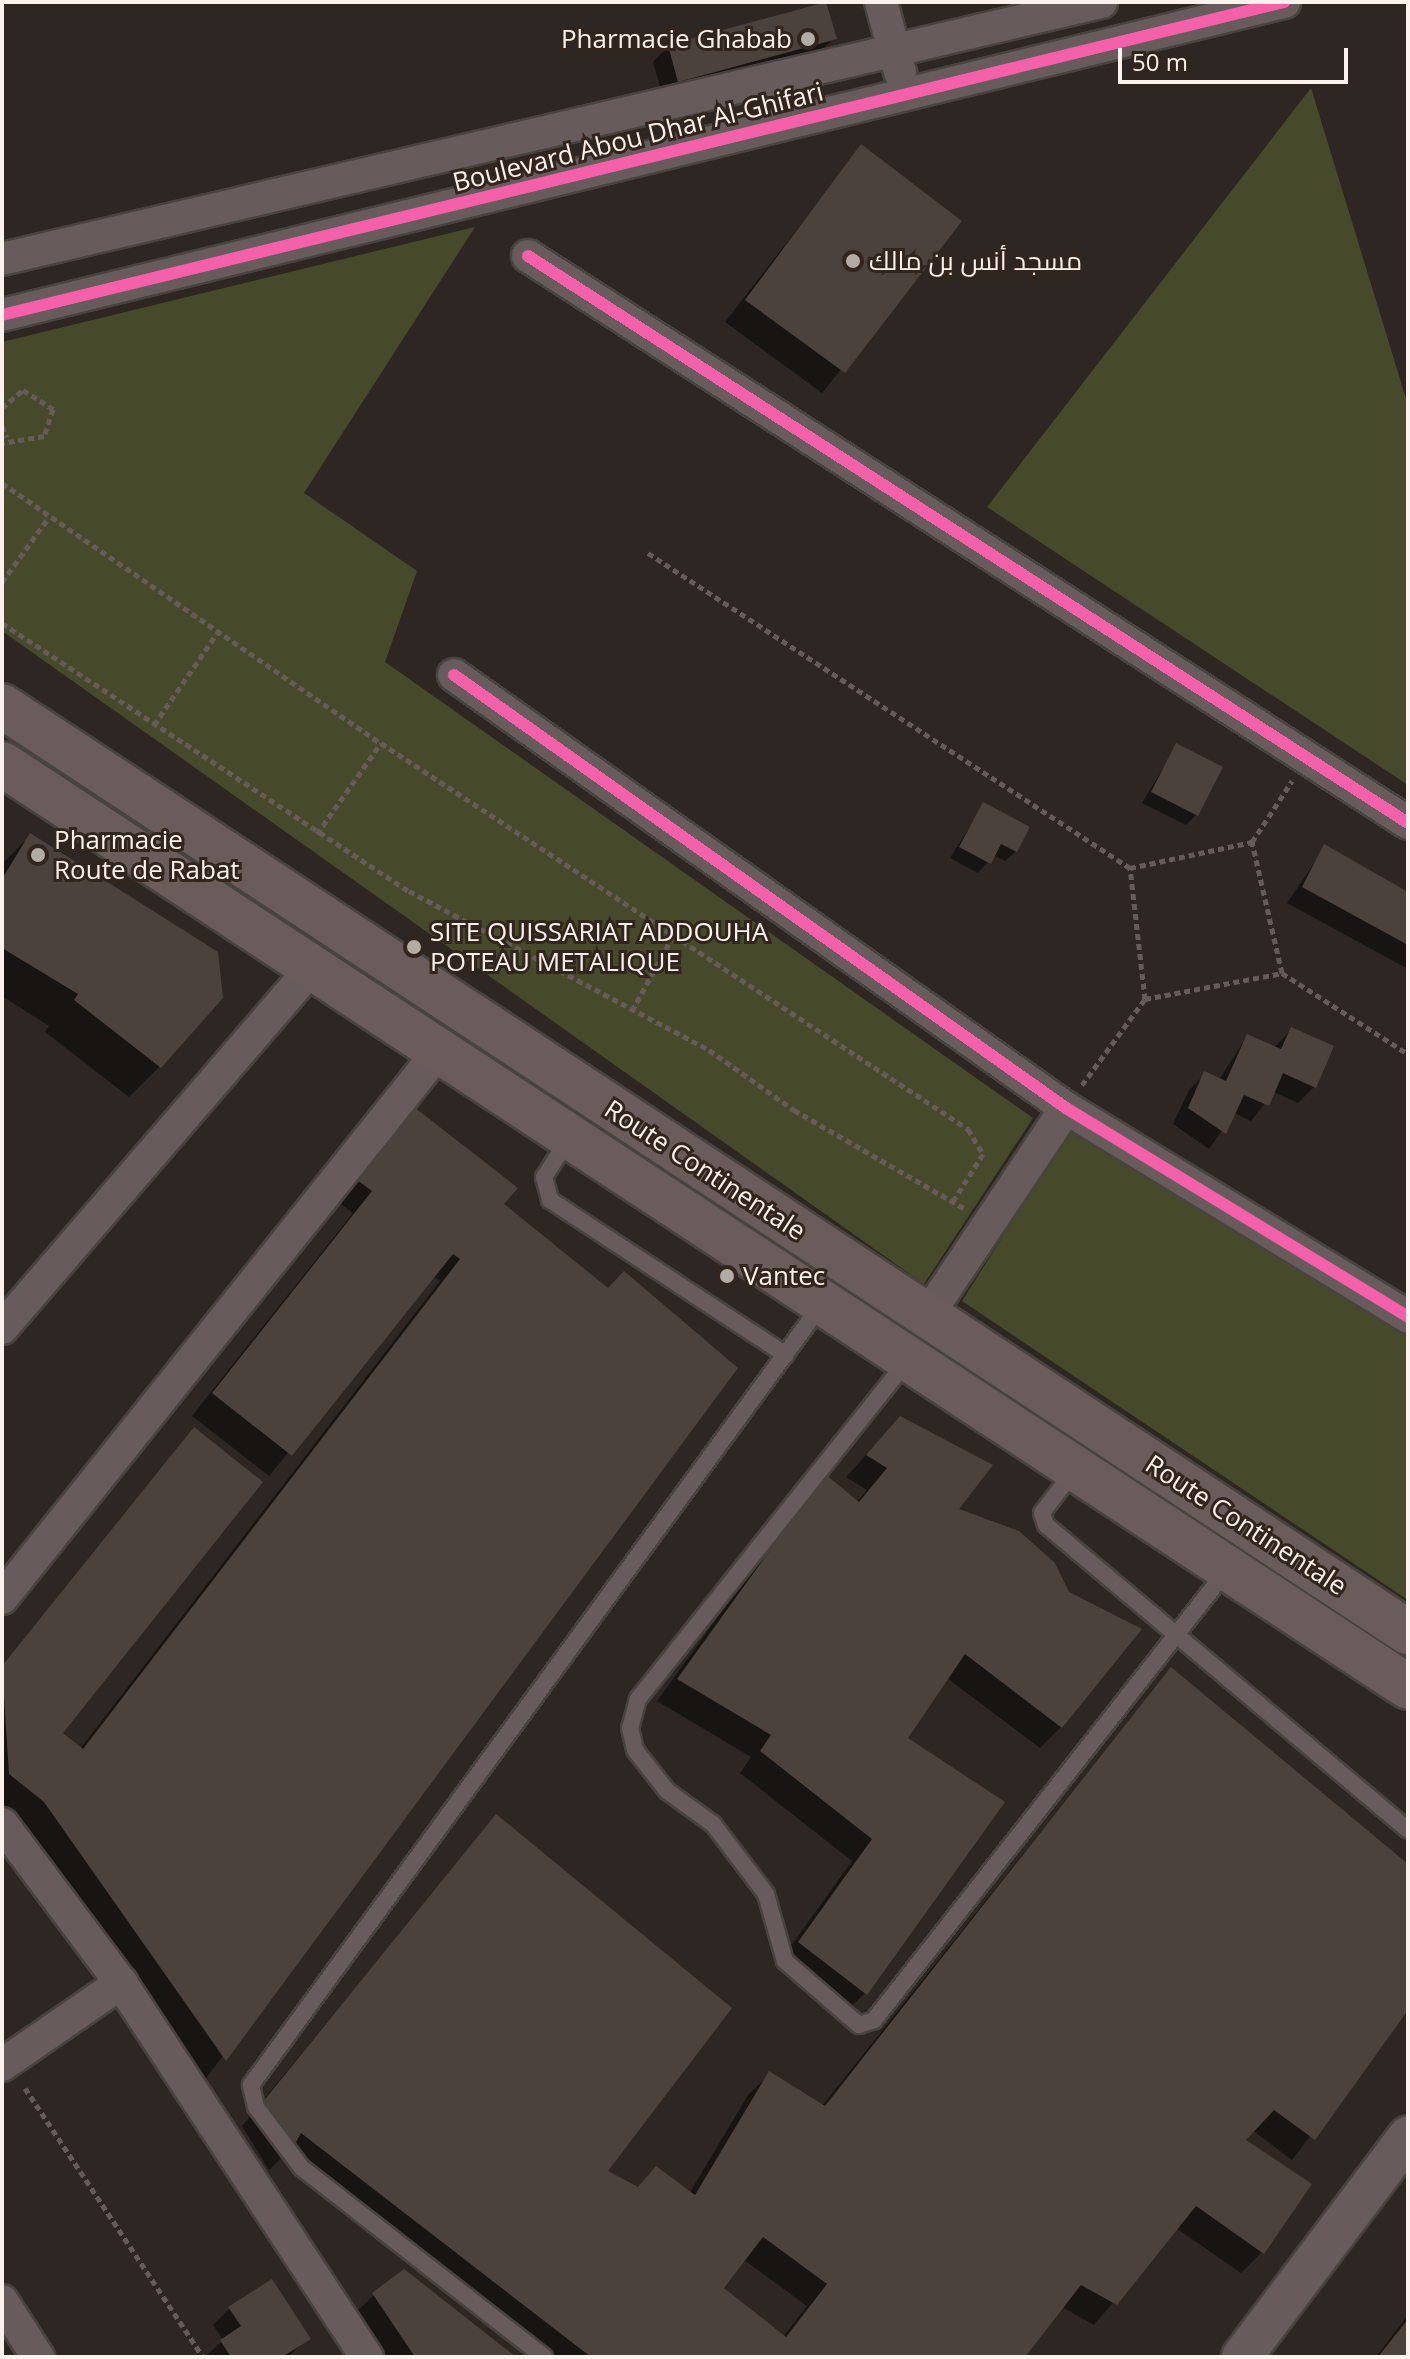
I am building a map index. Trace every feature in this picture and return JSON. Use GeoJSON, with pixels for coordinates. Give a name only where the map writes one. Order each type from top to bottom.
{"type":"FeatureCollection","features":[{"type":"Feature","properties":{"kind":"main road","name":"Route Continentale"},"geometry":{"type":"LineString","coordinates":[[2,706],[1408,1632]]}},
{"type":"Feature","properties":{"kind":"main road","name":"Route Continentale"},"geometry":{"type":"LineString","coordinates":[[2,764],[1408,1687]]}},
{"type":"Feature","properties":{"kind":"street"},"geometry":{"type":"LineString","coordinates":[[881,2],[906,95]]}},
{"type":"Feature","properties":{"kind":"street","name":"Boulevard Abou Dhar Al-Ghifari"},"geometry":{"type":"LineString","coordinates":[[2,259],[1101,2]]}},
{"type":"Feature","properties":{"kind":"street","name":"Boulevard Abou Dhar Al-Ghifari"},"geometry":{"type":"LineString","coordinates":[[2,315],[1284,2]]}},
{"type":"Feature","properties":{"kind":"street"},"geometry":{"type":"LineString","coordinates":[[528,256],[1408,823]]}},
{"type":"Feature","properties":{"kind":"street"},"geometry":{"type":"LineString","coordinates":[[454,675],[1066,1108],[1408,1317]]}},
{"type":"Feature","properties":{"kind":"street"},"geometry":{"type":"LineString","coordinates":[[2,1328],[313,966]]}},
{"type":"Feature","properties":{"kind":"street"},"geometry":{"type":"LineString","coordinates":[[2,1598],[440,1050]]}},
{"type":"Feature","properties":{"kind":"street"},"geometry":{"type":"LineString","coordinates":[[927,1316],[1066,1108]]}},
{"type":"Feature","properties":{"kind":"street"},"geometry":{"type":"LineString","coordinates":[[2,1824],[121,1983],[365,2356]]}},
{"type":"Feature","properties":{"kind":"street"},"geometry":{"type":"LineString","coordinates":[[5,2063],[121,1983]]}},
{"type":"Feature","properties":{"kind":"street"},"geometry":{"type":"LineString","coordinates":[[1242,2357],[1408,2137]]}},
{"type":"Feature","properties":{"kind":"street"},"geometry":{"type":"LineString","coordinates":[[2,2301],[38,2357]]}},
{"type":"Feature","properties":{"kind":"lane"},"geometry":{"type":"LineString","coordinates":[[570,1136],[544,1177],[550,1200],[786,1355]]}},
{"type":"Feature","properties":{"kind":"lane"},"geometry":{"type":"LineString","coordinates":[[544,2357],[301,2167],[252,2101],[251,2085],[823,1303]]}},
{"type":"Feature","properties":{"kind":"lane"},"geometry":{"type":"LineString","coordinates":[[909,1359],[638,1699],[630,1728],[635,1750],[651,1771],[713,1824],[766,1894],[785,1961],[859,2025],[874,2020],[1228,1569]]}},
{"type":"Feature","properties":{"kind":"lane"},"geometry":{"type":"LineString","coordinates":[[1075,1469],[1042,1513],[1046,1525],[1175,1638],[1408,1830]]}},
{"type":"Feature","properties":{"kind":"path"},"geometry":{"type":"LineString","coordinates":[[2,408],[23,390],[53,409],[44,436],[31,442],[7,437]]}},
{"type":"Feature","properties":{"kind":"path"},"geometry":{"type":"LineString","coordinates":[[2,426],[7,437]]}},
{"type":"Feature","properties":{"kind":"path"},"geometry":{"type":"LineString","coordinates":[[2,443],[7,437]]}},
{"type":"Feature","properties":{"kind":"path"},"geometry":{"type":"LineString","coordinates":[[2,483],[381,743],[675,932],[968,1129],[983,1154],[952,1203]]}},
{"type":"Feature","properties":{"kind":"path"},"geometry":{"type":"LineString","coordinates":[[2,582],[49,517]]}},
{"type":"Feature","properties":{"kind":"path"},"geometry":{"type":"LineString","coordinates":[[648,553],[1130,868],[1252,842],[1308,756]]}},
{"type":"Feature","properties":{"kind":"path"},"geometry":{"type":"LineString","coordinates":[[2,623],[317,834],[632,1011],[709,1050],[794,1110],[952,1203],[991,1220]]}},
{"type":"Feature","properties":{"kind":"path"},"geometry":{"type":"LineString","coordinates":[[154,725],[218,632]]}},
{"type":"Feature","properties":{"kind":"path"},"geometry":{"type":"LineString","coordinates":[[317,834],[381,743]]}},
{"type":"Feature","properties":{"kind":"path"},"geometry":{"type":"LineString","coordinates":[[1252,842],[1282,973]]}},
{"type":"Feature","properties":{"kind":"path"},"geometry":{"type":"LineString","coordinates":[[1066,1108],[1145,999],[1130,868]]}},
{"type":"Feature","properties":{"kind":"path"},"geometry":{"type":"LineString","coordinates":[[632,1011],[675,932]]}},
{"type":"Feature","properties":{"kind":"path"},"geometry":{"type":"LineString","coordinates":[[1145,999],[1282,973],[1408,1054]]}},
{"type":"Feature","properties":{"kind":"path"},"geometry":{"type":"LineString","coordinates":[[5,2063],[203,2357]]}},
{"type":"Feature","properties":{"kind":"green space"},"geometry":{"type":"Polygon","coordinates":[[[1311,88],[1408,405],[1408,785],[987,507],[1311,88]]]}},
{"type":"Feature","properties":{"kind":"green space"},"geometry":{"type":"Polygon","coordinates":[[[475,227],[304,493],[417,571],[385,662],[1033,1118],[924,1284],[2,631],[2,342],[475,227]]]}},
{"type":"Feature","properties":{"kind":"green space"},"geometry":{"type":"Polygon","coordinates":[[[1069,1132],[1408,1331],[1408,1600],[962,1301],[1069,1132]]]}},
{"type":"Feature","properties":{"kind":"building"},"geometry":{"type":"Polygon","coordinates":[[[826,2],[837,39],[678,82],[668,45],[826,2]]]}},
{"type":"Feature","properties":{"kind":"building","name":"مسجد أنس بن مالك"},"geometry":{"type":"Polygon","coordinates":[[[861,144],[962,221],[845,373],[745,300],[861,144]]]}},
{"type":"Feature","properties":{"kind":"building"},"geometry":{"type":"Polygon","coordinates":[[[1176,743],[1223,767],[1198,816],[1151,792],[1176,743]]]}},
{"type":"Feature","properties":{"kind":"building"},"geometry":{"type":"Polygon","coordinates":[[[983,802],[1030,827],[1017,852],[1001,844],[991,864],[959,847],[983,802]]]}},
{"type":"Feature","properties":{"kind":"building"},"geometry":{"type":"Polygon","coordinates":[[[30,833],[218,952],[223,998],[161,1068],[74,1000],[78,994],[2,948],[2,879],[30,833]]]}},
{"type":"Feature","properties":{"kind":"building"},"geometry":{"type":"Polygon","coordinates":[[[1324,844],[1408,892],[1408,945],[1302,887],[1324,844]]]}},
{"type":"Feature","properties":{"kind":"building"},"geometry":{"type":"Polygon","coordinates":[[[1291,1027],[1334,1046],[1316,1088],[1283,1073],[1269,1106],[1244,1095],[1226,1134],[1188,1108],[1204,1071],[1226,1081],[1247,1034],[1281,1049],[1291,1027]]]}},
{"type":"Feature","properties":{"kind":"building"},"geometry":{"type":"Polygon","coordinates":[[[414,1107],[518,1188],[504,1204],[608,1288],[624,1271],[738,1368],[226,2061],[44,1802],[9,1774],[2,1666],[194,1427],[263,1482],[63,1733],[83,1749],[460,1259],[453,1254],[292,1456],[212,1393],[372,1191],[357,1180],[414,1107]]]}},
{"type":"Feature","properties":{"kind":"building"},"geometry":{"type":"Polygon","coordinates":[[[900,1416],[993,1465],[959,1509],[1019,1531],[1055,1563],[1069,1592],[1142,1629],[1062,1728],[965,1654],[908,1738],[1005,1802],[867,1995],[798,1942],[872,1839],[760,1751],[771,1735],[677,1679],[825,1474],[859,1502],[887,1468],[866,1455],[900,1416]]]}},
{"type":"Feature","properties":{"kind":"building"},"geometry":{"type":"Polygon","coordinates":[[[1171,1667],[1408,1864],[1408,2010],[1315,2140],[1274,2110],[1246,2140],[1312,2184],[1264,2254],[1196,2206],[1117,2305],[1081,2285],[1025,2357],[591,2357],[301,2133],[291,2151],[262,2103],[496,1814],[732,2008],[608,2171],[638,2187],[656,2166],[695,2195],[769,2071],[825,2106],[1171,1667]],[[763,2237],[724,2288],[786,2337],[827,2284],[763,2237]]]}},
{"type":"Feature","properties":{"kind":"building"},"geometry":{"type":"Polygon","coordinates":[[[404,2269],[516,2357],[415,2357],[372,2293],[404,2269]]]}},
{"type":"Feature","properties":{"kind":"building"},"geometry":{"type":"Polygon","coordinates":[[[272,2279],[311,2339],[282,2357],[231,2357],[220,2340],[241,2326],[228,2307],[272,2279]]]}},
{"type":"Feature","properties":{"kind":"building"},"geometry":{"type":"Polygon","coordinates":[[[1408,2319],[1408,2357],[1378,2357],[1408,2319]]]}},
{"type":"Feature","properties":{"kind":"cycle path"},"geometry":{"type":"LineString","coordinates":[[2,315],[1284,2]]}},
{"type":"Feature","properties":{"kind":"cycle path"},"geometry":{"type":"LineString","coordinates":[[528,256],[1408,823]]}},
{"type":"Feature","properties":{"kind":"cycle path"},"geometry":{"type":"LineString","coordinates":[[454,675],[1066,1108],[1408,1317]]}},
{"type":"Feature","properties":{"kind":"place","name":"Pharmacie Ghabab"},"geometry":{"type":"Point","coordinates":[808,39]}},
{"type":"Feature","properties":{"kind":"place","name":"مسجد أنس بن مالك"},"geometry":{"type":"Point","coordinates":[853,261]}},
{"type":"Feature","properties":{"kind":"place","name":"Pharmacie Route de Rabat"},"geometry":{"type":"Point","coordinates":[38,855]}},
{"type":"Feature","properties":{"kind":"place","name":"SITE QUISSARIAT ADDOUHA POTEAU METALIQUE"},"geometry":{"type":"Point","coordinates":[414,947]}},
{"type":"Feature","properties":{"kind":"place","name":"Vantec"},"geometry":{"type":"Point","coordinates":[727,1276]}}]}
